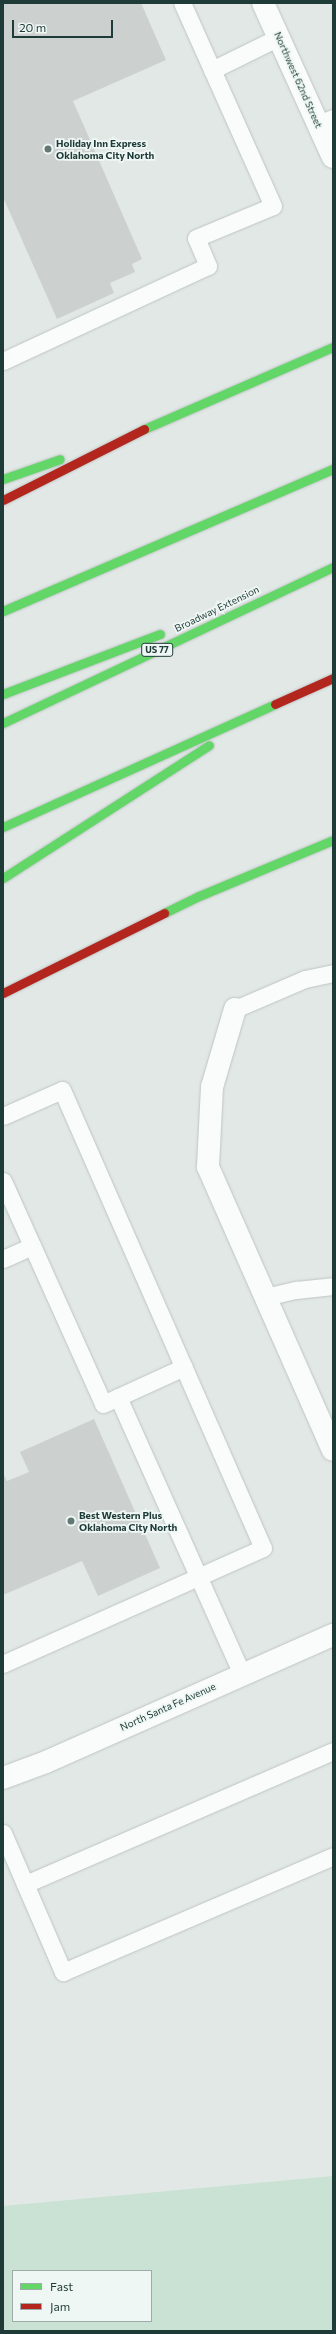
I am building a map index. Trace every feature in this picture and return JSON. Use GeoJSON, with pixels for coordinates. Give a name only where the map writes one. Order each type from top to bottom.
{"type":"FeatureCollection","features":[{"type":"Feature","properties":{"kind":"highway"},"geometry":{"type":"LineString","coordinates":[[3,500],[147,428],[333,347]]}},
{"type":"Feature","properties":{"kind":"highway"},"geometry":{"type":"LineString","coordinates":[[3,479],[147,428]]}},
{"type":"Feature","properties":{"kind":"highway"},"geometry":{"type":"LineString","coordinates":[[3,611],[333,469]]}},
{"type":"Feature","properties":{"kind":"highway","name":"Broadway Extension"},"geometry":{"type":"LineString","coordinates":[[3,722],[311,576],[333,567]]}},
{"type":"Feature","properties":{"kind":"highway"},"geometry":{"type":"LineString","coordinates":[[201,618],[311,576]]}},
{"type":"Feature","properties":{"kind":"highway"},"geometry":{"type":"LineString","coordinates":[[3,694],[172,630]]}},
{"type":"Feature","properties":{"kind":"highway"},"geometry":{"type":"LineString","coordinates":[[3,827],[333,678]]}},
{"type":"Feature","properties":{"kind":"highway"},"geometry":{"type":"LineString","coordinates":[[3,878],[272,705]]}},
{"type":"Feature","properties":{"kind":"highway"},"geometry":{"type":"LineString","coordinates":[[3,993],[85,951],[199,896],[333,840]]}},
{"type":"Feature","properties":{"kind":"street","name":"Northwest 62nd Street"},"geometry":{"type":"LineString","coordinates":[[263,3],[279,37],[326,121],[333,156]]}},
{"type":"Feature","properties":{"kind":"street"},"geometry":{"type":"LineString","coordinates":[[235,1009],[212,1087],[208,1167],[333,1450]]}},
{"type":"Feature","properties":{"kind":"street","name":"North Santa Fe Avenue"},"geometry":{"type":"LineString","coordinates":[[3,1778],[46,1762],[333,1634]]}},
{"type":"Feature","properties":{"kind":"lane"},"geometry":{"type":"LineString","coordinates":[[3,361],[208,266],[196,238],[273,206],[182,3]]}},
{"type":"Feature","properties":{"kind":"lane"},"geometry":{"type":"LineString","coordinates":[[212,70],[279,37]]}},
{"type":"Feature","properties":{"kind":"lane"},"geometry":{"type":"LineString","coordinates":[[235,1009],[305,979],[333,973]]}},
{"type":"Feature","properties":{"kind":"lane"},"geometry":{"type":"LineString","coordinates":[[3,1116],[62,1090],[263,1548],[3,1664]]}},
{"type":"Feature","properties":{"kind":"lane"},"geometry":{"type":"LineString","coordinates":[[3,1181],[103,1404],[184,1367]]}},
{"type":"Feature","properties":{"kind":"lane"},"geometry":{"type":"LineString","coordinates":[[3,1259],[32,1246]]}},
{"type":"Feature","properties":{"kind":"lane"},"geometry":{"type":"LineString","coordinates":[[266,1297],[296,1290],[333,1286]]}},
{"type":"Feature","properties":{"kind":"lane"},"geometry":{"type":"LineString","coordinates":[[118,1397],[242,1674]]}},
{"type":"Feature","properties":{"kind":"lane"},"geometry":{"type":"LineString","coordinates":[[25,1884],[333,1751]]}},
{"type":"Feature","properties":{"kind":"lane"},"geometry":{"type":"LineString","coordinates":[[3,1833],[63,1972],[333,1856]]}},
{"type":"Feature","properties":{"kind":"green space"},"geometry":{"type":"Polygon","coordinates":[[[333,2176],[333,2331],[3,2331],[3,2206],[333,2176]]]}},
{"type":"Feature","properties":{"kind":"building","name":"Holiday Inn Express Oklahoma City North"},"geometry":{"type":"Polygon","coordinates":[[[3,3],[141,3],[166,60],[73,101],[142,259],[132,264],[135,272],[110,283],[114,293],[57,319],[3,197],[3,3]]]}},
{"type":"Feature","properties":{"kind":"building","name":"Best Western Plus Oklahoma City North"},"geometry":{"type":"Polygon","coordinates":[[[94,1419],[160,1568],[98,1596],[82,1561],[3,1595],[3,1473],[7,1481],[29,1472],[20,1452],[94,1419]]]}},
{"type":"Feature","properties":{"kind":"traffic: fast"},"geometry":{"type":"LineString","coordinates":[[144,429],[333,347]]}},
{"type":"Feature","properties":{"kind":"traffic: fast"},"geometry":{"type":"LineString","coordinates":[[3,479],[60,459]]}},
{"type":"Feature","properties":{"kind":"traffic: fast"},"geometry":{"type":"LineString","coordinates":[[3,611],[333,469]]}},
{"type":"Feature","properties":{"kind":"traffic: fast"},"geometry":{"type":"LineString","coordinates":[[3,723],[333,567]]}},
{"type":"Feature","properties":{"kind":"traffic: fast"},"geometry":{"type":"LineString","coordinates":[[3,694],[160,634]]}},
{"type":"Feature","properties":{"kind":"traffic: fast"},"geometry":{"type":"LineString","coordinates":[[3,827],[275,704]]}},
{"type":"Feature","properties":{"kind":"traffic: fast"},"geometry":{"type":"LineString","coordinates":[[3,878],[209,745]]}},
{"type":"Feature","properties":{"kind":"traffic: fast"},"geometry":{"type":"LineString","coordinates":[[164,913],[199,896],[333,840]]}},
{"type":"Feature","properties":{"kind":"traffic: jam"},"geometry":{"type":"LineString","coordinates":[[3,500],[144,429]]}},
{"type":"Feature","properties":{"kind":"traffic: jam"},"geometry":{"type":"LineString","coordinates":[[275,704],[333,678]]}},
{"type":"Feature","properties":{"kind":"traffic: jam"},"geometry":{"type":"LineString","coordinates":[[3,993],[164,913]]}},
{"type":"Feature","properties":{"kind":"place","name":"Holiday Inn Express Oklahoma City North"},"geometry":{"type":"Point","coordinates":[48,149]}},
{"type":"Feature","properties":{"kind":"place","name":"Best Western Plus Oklahoma City North"},"geometry":{"type":"Point","coordinates":[71,1521]}}]}
